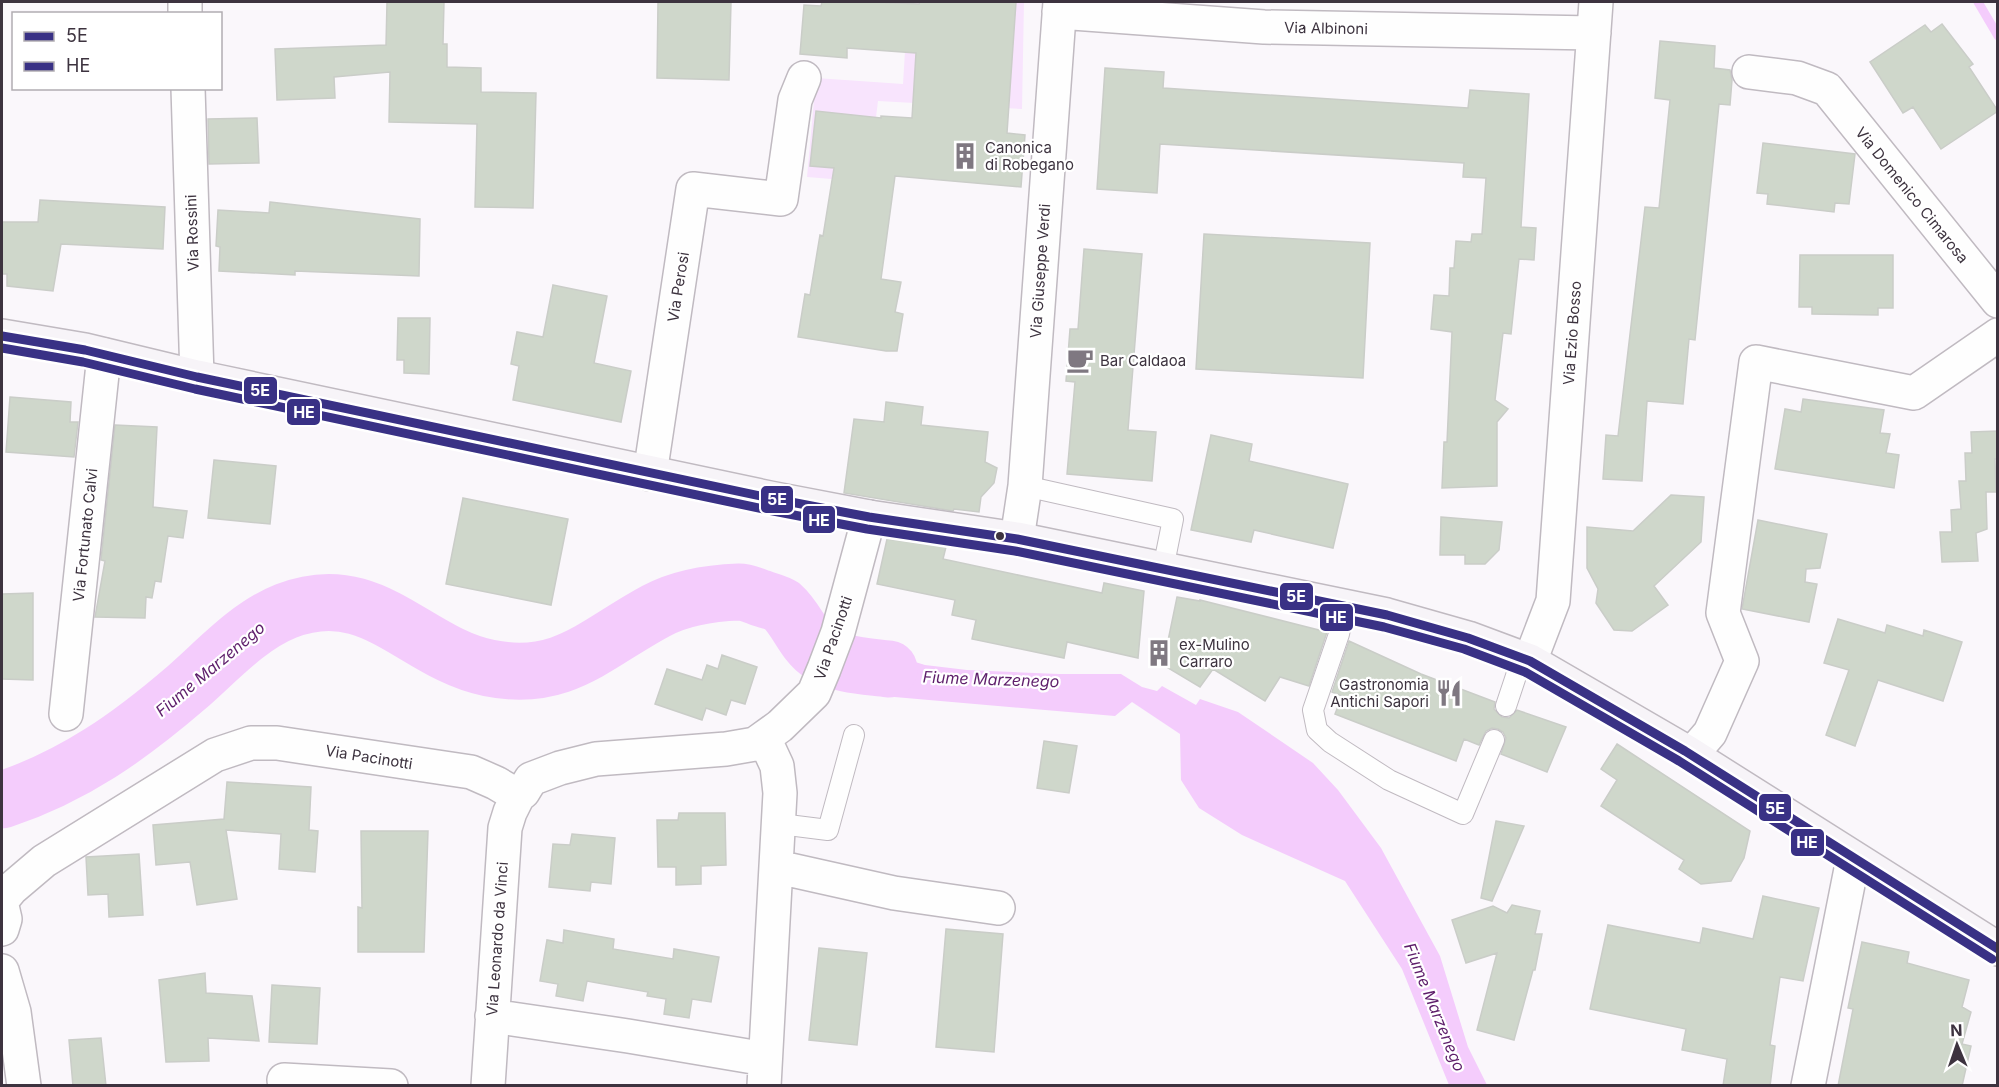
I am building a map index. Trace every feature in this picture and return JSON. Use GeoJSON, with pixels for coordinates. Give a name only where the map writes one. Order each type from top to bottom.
{"type":"FeatureCollection","features":[{"type":"Feature","properties":{"kind":"main road"},"geometry":{"type":"LineString","coordinates":[[2,336],[104,355],[651,474],[869,517],[1017,540],[1163,568],[1431,626],[1526,660],[1691,755],[1998,949]]}},
{"type":"Feature","properties":{"kind":"street","name":"Via Albinoni"},"geometry":{"type":"LineString","coordinates":[[1060,7],[1244,13],[1276,28],[1595,17]]}},
{"type":"Feature","properties":{"kind":"street","name":"Via Giuseppe Verdi"},"geometry":{"type":"LineString","coordinates":[[1017,540],[1025,486],[1060,7]]}},
{"type":"Feature","properties":{"kind":"street","name":"Via Ezio Bosso"},"geometry":{"type":"LineString","coordinates":[[1526,660],[1553,601],[1595,17]]}},
{"type":"Feature","properties":{"kind":"street","name":"Via Domenico Cimarosa"},"geometry":{"type":"LineString","coordinates":[[1749,72],[1797,78],[1827,88],[1998,301]]}},
{"type":"Feature","properties":{"kind":"street","name":"Via Perosi"},"geometry":{"type":"LineString","coordinates":[[651,474],[693,189],[782,199],[795,100],[804,78]]}},
{"type":"Feature","properties":{"kind":"street","name":"Via Rossini"},"geometry":{"type":"LineString","coordinates":[[188,90],[197,377]]}},
{"type":"Feature","properties":{"kind":"street"},"geometry":{"type":"LineString","coordinates":[[1691,755],[1710,733],[1743,661],[1724,613],[1756,362],[1914,393],[1998,335]]}},
{"type":"Feature","properties":{"kind":"street","name":"Via Fortunato Calvi"},"geometry":{"type":"LineString","coordinates":[[66,714],[104,355]]}},
{"type":"Feature","properties":{"kind":"street","name":"Via Pacinotti"},"geometry":{"type":"LineString","coordinates":[[2,900],[44,861],[64,848],[215,755],[251,743],[277,743],[471,772],[518,796],[531,778],[596,759],[726,749],[755,744],[780,726],[814,693],[838,632],[869,517]]}},
{"type":"Feature","properties":{"kind":"street"},"geometry":{"type":"LineString","coordinates":[[492,1016],[618,1034],[764,1072],[780,825],[780,793],[777,766],[764,738]]}},
{"type":"Feature","properties":{"kind":"street","name":"Via Leonardo da Vinci"},"geometry":{"type":"LineString","coordinates":[[488,1086],[505,828],[518,796]]}},
{"type":"Feature","properties":{"kind":"street"},"geometry":{"type":"LineString","coordinates":[[1808,1086],[1853,859]]}},
{"type":"Feature","properties":{"kind":"street"},"geometry":{"type":"LineString","coordinates":[[776,870],[791,870],[894,893],[998,908]]}},
{"type":"Feature","properties":{"kind":"street"},"geometry":{"type":"LineString","coordinates":[[2,906],[5,919],[2,929]]}},
{"type":"Feature","properties":{"kind":"street"},"geometry":{"type":"LineString","coordinates":[[2,971],[14,1012],[24,1086]]}},
{"type":"Feature","properties":{"kind":"street"},"geometry":{"type":"LineString","coordinates":[[284,1080],[391,1086]]}},
{"type":"Feature","properties":{"kind":"lane"},"geometry":{"type":"LineString","coordinates":[[1025,486],[1173,519],[1163,568]]}},
{"type":"Feature","properties":{"kind":"lane"},"geometry":{"type":"LineString","coordinates":[[1345,606],[1339,634],[1313,710],[1317,730],[1329,742],[1389,780],[1463,814],[1494,740]]}},
{"type":"Feature","properties":{"kind":"lane"},"geometry":{"type":"LineString","coordinates":[[1506,706],[1526,660]]}},
{"type":"Feature","properties":{"kind":"lane"},"geometry":{"type":"LineString","coordinates":[[780,825],[828,830],[854,735]]}},
{"type":"Feature","properties":{"kind":"shaded area"},"geometry":{"type":"Polygon","coordinates":[[[908,2],[1024,2],[1022,109],[878,101],[868,182],[807,177],[816,78],[903,84],[908,2]]]}},
{"type":"Feature","properties":{"kind":"water"},"geometry":{"type":"Polygon","coordinates":[[[850,642],[925,665],[967,670],[1121,674],[1142,687],[1157,691],[1162,686],[1196,705],[1200,699],[1238,712],[1313,763],[1338,790],[1381,848],[1440,956],[1468,1047],[1487,1085],[1449,1085],[1402,969],[1345,881],[1242,835],[1199,808],[1181,780],[1180,734],[1132,702],[1115,716],[883,696],[841,686],[842,663],[850,642]]]}},
{"type":"Feature","properties":{"kind":"building"},"geometry":{"type":"Polygon","coordinates":[[[387,2],[444,2],[443,44],[447,44],[447,67],[481,68],[481,92],[536,93],[533,208],[475,207],[477,124],[389,122],[390,72],[334,77],[335,98],[277,100],[275,49],[386,45],[387,2]]]}},
{"type":"Feature","properties":{"kind":"building"},"geometry":{"type":"Polygon","coordinates":[[[658,2],[731,2],[729,80],[657,78],[658,2]]]}},
{"type":"Feature","properties":{"kind":"building"},"geometry":{"type":"Polygon","coordinates":[[[822,2],[919,4],[920,2],[1016,2],[1007,133],[1025,135],[1021,187],[895,176],[881,279],[901,282],[895,312],[903,314],[897,351],[798,337],[805,294],[810,295],[820,235],[823,236],[834,168],[810,166],[816,111],[881,118],[881,116],[912,118],[916,53],[847,48],[847,58],[800,54],[804,5],[821,6],[822,2]]]}},
{"type":"Feature","properties":{"kind":"building"},"geometry":{"type":"Polygon","coordinates":[[[1942,24],[1973,64],[1969,67],[1998,111],[1941,149],[1913,107],[1903,113],[1870,62],[1925,25],[1931,32],[1942,24]]]}},
{"type":"Feature","properties":{"kind":"building"},"geometry":{"type":"Polygon","coordinates":[[[1660,41],[1715,46],[1714,68],[1730,70],[1732,80],[1730,105],[1719,104],[1695,340],[1689,339],[1683,404],[1647,401],[1642,481],[1603,479],[1606,435],[1618,436],[1645,207],[1659,208],[1670,100],[1655,98],[1660,41]]]}},
{"type":"Feature","properties":{"kind":"building"},"geometry":{"type":"Polygon","coordinates":[[[1105,68],[1164,72],[1163,88],[1468,108],[1470,90],[1529,94],[1521,227],[1536,228],[1534,260],[1519,259],[1511,334],[1503,333],[1495,400],[1508,409],[1497,422],[1497,486],[1442,488],[1444,442],[1447,442],[1452,332],[1431,329],[1434,295],[1449,296],[1450,268],[1454,268],[1456,241],[1471,242],[1472,234],[1482,234],[1486,178],[1463,177],[1464,163],[1160,144],[1157,193],[1097,189],[1105,68]]]}},
{"type":"Feature","properties":{"kind":"building"},"geometry":{"type":"Polygon","coordinates":[[[257,118],[259,163],[209,164],[208,119],[257,118]]]}},
{"type":"Feature","properties":{"kind":"building"},"geometry":{"type":"Polygon","coordinates":[[[1763,143],[1855,154],[1849,204],[1835,203],[1834,212],[1767,204],[1768,194],[1757,193],[1763,143]]]}},
{"type":"Feature","properties":{"kind":"building"},"geometry":{"type":"Polygon","coordinates":[[[40,200],[165,207],[163,249],[61,244],[53,291],[7,286],[7,274],[2,274],[2,222],[38,222],[40,200]]]}},
{"type":"Feature","properties":{"kind":"building"},"geometry":{"type":"Polygon","coordinates":[[[270,202],[420,219],[419,276],[295,271],[295,275],[219,271],[220,247],[216,246],[218,210],[269,213],[270,202]]]}},
{"type":"Feature","properties":{"kind":"building"},"geometry":{"type":"Polygon","coordinates":[[[1204,234],[1370,243],[1363,378],[1196,369],[1204,234]]]}},
{"type":"Feature","properties":{"kind":"building"},"geometry":{"type":"Polygon","coordinates":[[[1084,249],[1142,254],[1128,430],[1156,432],[1152,481],[1067,474],[1075,382],[1066,381],[1070,329],[1078,329],[1084,249]]]}},
{"type":"Feature","properties":{"kind":"building"},"geometry":{"type":"Polygon","coordinates":[[[1800,255],[1893,255],[1893,308],[1878,308],[1878,315],[1812,314],[1812,307],[1799,307],[1800,255]]]}},
{"type":"Feature","properties":{"kind":"building"},"geometry":{"type":"Polygon","coordinates":[[[553,285],[607,296],[594,363],[631,371],[621,422],[513,400],[519,366],[511,364],[517,332],[543,337],[553,285]]]}},
{"type":"Feature","properties":{"kind":"building"},"geometry":{"type":"Polygon","coordinates":[[[398,318],[430,318],[429,374],[404,373],[404,360],[397,360],[398,318]]]}},
{"type":"Feature","properties":{"kind":"building"},"geometry":{"type":"Polygon","coordinates":[[[10,397],[71,402],[70,422],[78,422],[74,457],[6,452],[10,397]]]}},
{"type":"Feature","properties":{"kind":"building"},"geometry":{"type":"Polygon","coordinates":[[[1803,399],[1884,410],[1880,433],[1890,434],[1886,453],[1899,455],[1894,488],[1775,469],[1785,409],[1801,412],[1803,399]]]}},
{"type":"Feature","properties":{"kind":"building"},"geometry":{"type":"Polygon","coordinates":[[[886,402],[923,407],[921,425],[988,432],[985,462],[997,468],[994,483],[981,497],[979,512],[954,509],[953,511],[844,493],[854,419],[884,422],[886,402]]]}},
{"type":"Feature","properties":{"kind":"building"},"geometry":{"type":"Polygon","coordinates":[[[115,425],[157,427],[153,507],[187,511],[183,538],[168,536],[161,582],[155,581],[152,598],[146,597],[145,618],[95,617],[105,561],[101,560],[115,425]]]}},
{"type":"Feature","properties":{"kind":"building"},"geometry":{"type":"Polygon","coordinates":[[[1998,431],[1998,459],[1995,459],[1996,492],[1986,492],[1987,529],[1976,533],[1978,561],[1942,562],[1940,532],[1952,532],[1951,510],[1961,509],[1959,481],[1966,481],[1965,453],[1972,453],[1971,432],[1998,431]]]}},
{"type":"Feature","properties":{"kind":"building"},"geometry":{"type":"Polygon","coordinates":[[[1211,435],[1252,444],[1249,461],[1348,484],[1333,548],[1254,530],[1251,542],[1191,530],[1211,435]]]}},
{"type":"Feature","properties":{"kind":"building"},"geometry":{"type":"Polygon","coordinates":[[[214,460],[276,466],[270,524],[208,518],[214,460]]]}},
{"type":"Feature","properties":{"kind":"building"},"geometry":{"type":"Polygon","coordinates":[[[1671,495],[1704,497],[1701,542],[1654,586],[1668,605],[1632,631],[1614,630],[1596,603],[1598,589],[1587,568],[1587,527],[1633,531],[1671,495]]]}},
{"type":"Feature","properties":{"kind":"building"},"geometry":{"type":"Polygon","coordinates":[[[463,498],[568,519],[551,605],[446,584],[463,498]]]}},
{"type":"Feature","properties":{"kind":"building"},"geometry":{"type":"Polygon","coordinates":[[[1441,517],[1502,522],[1499,550],[1485,564],[1465,564],[1465,555],[1440,555],[1441,517]]]}},
{"type":"Feature","properties":{"kind":"building"},"geometry":{"type":"Polygon","coordinates":[[[1758,520],[1827,534],[1820,568],[1806,569],[1805,582],[1817,584],[1809,622],[1742,609],[1758,520]]]}},
{"type":"Feature","properties":{"kind":"building"},"geometry":{"type":"Polygon","coordinates":[[[887,539],[946,547],[943,559],[1102,593],[1104,583],[1144,591],[1138,658],[1067,642],[1064,658],[972,639],[976,620],[952,615],[955,600],[877,584],[887,539]]]}},
{"type":"Feature","properties":{"kind":"building"},"geometry":{"type":"Polygon","coordinates":[[[33,593],[33,680],[2,679],[2,594],[33,593]]]}},
{"type":"Feature","properties":{"kind":"building"},"geometry":{"type":"Polygon","coordinates":[[[1177,597],[1200,600],[1327,632],[1309,686],[1280,677],[1265,701],[1213,669],[1200,687],[1163,665],[1177,597]]]}},
{"type":"Feature","properties":{"kind":"building"},"geometry":{"type":"Polygon","coordinates":[[[1838,619],[1885,633],[1887,625],[1923,636],[1924,630],[1962,642],[1943,701],[1878,680],[1855,746],[1826,735],[1849,670],[1824,663],[1838,619]]]}},
{"type":"Feature","properties":{"kind":"building"},"geometry":{"type":"Polygon","coordinates":[[[1349,641],[1421,674],[1495,702],[1494,709],[1502,717],[1509,718],[1517,710],[1566,727],[1547,772],[1501,754],[1506,738],[1498,729],[1492,728],[1486,731],[1479,745],[1464,739],[1456,761],[1335,714],[1342,696],[1332,692],[1349,641]]]}},
{"type":"Feature","properties":{"kind":"building"},"geometry":{"type":"Polygon","coordinates":[[[722,655],[757,667],[745,704],[731,700],[726,715],[706,708],[702,720],[655,704],[667,669],[702,680],[707,665],[718,669],[722,655]]]}},
{"type":"Feature","properties":{"kind":"building"},"geometry":{"type":"Polygon","coordinates":[[[1044,741],[1077,746],[1069,793],[1037,788],[1044,741]]]}},
{"type":"Feature","properties":{"kind":"building"},"geometry":{"type":"Polygon","coordinates":[[[1617,744],[1750,831],[1744,858],[1731,881],[1701,884],[1679,869],[1684,860],[1601,806],[1617,780],[1601,769],[1617,744]]]}},
{"type":"Feature","properties":{"kind":"building"},"geometry":{"type":"Polygon","coordinates":[[[227,782],[311,787],[309,830],[318,831],[315,872],[279,869],[281,834],[226,830],[237,899],[197,905],[190,862],[156,865],[153,825],[224,819],[227,782]]]}},
{"type":"Feature","properties":{"kind":"building"},"geometry":{"type":"Polygon","coordinates":[[[679,813],[725,813],[726,865],[701,866],[701,884],[676,885],[676,867],[658,867],[657,820],[678,820],[679,813]]]}},
{"type":"Feature","properties":{"kind":"building"},"geometry":{"type":"Polygon","coordinates":[[[1496,821],[1524,826],[1492,901],[1481,898],[1496,821]]]}},
{"type":"Feature","properties":{"kind":"building"},"geometry":{"type":"Polygon","coordinates":[[[361,831],[428,831],[424,952],[358,952],[358,907],[362,908],[361,831]]]}},
{"type":"Feature","properties":{"kind":"building"},"geometry":{"type":"Polygon","coordinates":[[[572,834],[615,838],[611,884],[591,882],[590,891],[549,887],[553,844],[570,845],[572,834]]]}},
{"type":"Feature","properties":{"kind":"building"},"geometry":{"type":"Polygon","coordinates":[[[139,854],[143,915],[109,917],[108,894],[88,895],[86,857],[139,854]]]}},
{"type":"Feature","properties":{"kind":"building"},"geometry":{"type":"Polygon","coordinates":[[[1763,896],[1819,908],[1803,981],[1780,977],[1770,1045],[1775,1046],[1770,1086],[1723,1086],[1727,1059],[1682,1050],[1686,1029],[1590,1009],[1608,925],[1700,943],[1703,928],[1753,939],[1763,896]]]}},
{"type":"Feature","properties":{"kind":"building"},"geometry":{"type":"Polygon","coordinates":[[[1512,905],[1540,911],[1535,934],[1542,934],[1535,970],[1533,970],[1514,1040],[1477,1030],[1497,953],[1466,963],[1452,920],[1493,906],[1507,913],[1512,905]]]}},
{"type":"Feature","properties":{"kind":"building"},"geometry":{"type":"Polygon","coordinates":[[[946,929],[1003,934],[994,1052],[936,1047],[946,929]]]}},
{"type":"Feature","properties":{"kind":"building"},"geometry":{"type":"Polygon","coordinates":[[[564,930],[614,939],[613,949],[673,959],[674,949],[719,957],[711,1002],[692,999],[689,1018],[664,1014],[666,999],[647,996],[648,992],[587,981],[583,1001],[556,996],[558,984],[540,981],[547,940],[563,943],[564,930]]]}},
{"type":"Feature","properties":{"kind":"building"},"geometry":{"type":"Polygon","coordinates":[[[1862,942],[1909,952],[1907,963],[1969,980],[1962,1007],[1971,1012],[1962,1044],[1971,1046],[1962,1086],[1838,1086],[1853,1009],[1848,1008],[1862,942]]]}},
{"type":"Feature","properties":{"kind":"building"},"geometry":{"type":"Polygon","coordinates":[[[819,948],[867,953],[857,1045],[809,1040],[819,948]]]}},
{"type":"Feature","properties":{"kind":"building"},"geometry":{"type":"Polygon","coordinates":[[[205,973],[206,993],[252,996],[259,1041],[208,1038],[209,1061],[166,1062],[159,980],[205,973]]]}},
{"type":"Feature","properties":{"kind":"building"},"geometry":{"type":"Polygon","coordinates":[[[272,985],[320,988],[317,1044],[269,1042],[272,985]]]}},
{"type":"Feature","properties":{"kind":"building"},"geometry":{"type":"Polygon","coordinates":[[[101,1038],[106,1086],[73,1086],[69,1040],[101,1038]]]}},
{"type":"Feature","properties":{"kind":"waterway"},"geometry":{"type":"LineString","coordinates":[[1978,2],[1998,36]]}},
{"type":"Feature","properties":{"kind":"waterway","name":"Fiume Marzenego"},"geometry":{"type":"LineString","coordinates":[[2,800],[53,779],[100,753],[165,706],[246,635],[286,611],[316,603],[343,603],[368,610],[462,660],[489,668],[515,671],[538,670],[578,657],[656,611],[676,602],[707,595],[742,592],[782,606],[809,643],[820,653],[836,661],[889,669]]}},
{"type":"Feature","properties":{"kind":"transit line","name":"5E"},"geometry":{"type":"LineString","coordinates":[[2,336],[85,350],[197,377],[770,498],[869,517],[1017,539],[1387,615],[1468,638],[1530,661],[1685,751],[1998,949]]}},
{"type":"Feature","properties":{"kind":"transit line","name":"HE"},"geometry":{"type":"LineString","coordinates":[[2,348],[83,362],[195,389],[768,510],[867,529],[1015,551],[1384,627],[1464,649],[1525,672],[1679,761],[1992,959]]}},
{"type":"Feature","properties":{"kind":"place","name":"Canonica di Robegano"},"geometry":{"type":"Point","coordinates":[965,156]}},
{"type":"Feature","properties":{"kind":"place","name":"Bar Caldaoa"},"geometry":{"type":"Point","coordinates":[1080,360]}},
{"type":"Feature","properties":{"kind":"place","name":"ex-Mulino Carraro"},"geometry":{"type":"Point","coordinates":[1159,653]}},
{"type":"Feature","properties":{"kind":"place","name":"Gastronomia Antichi Sapori"},"geometry":{"type":"Point","coordinates":[1449,693]}}]}
